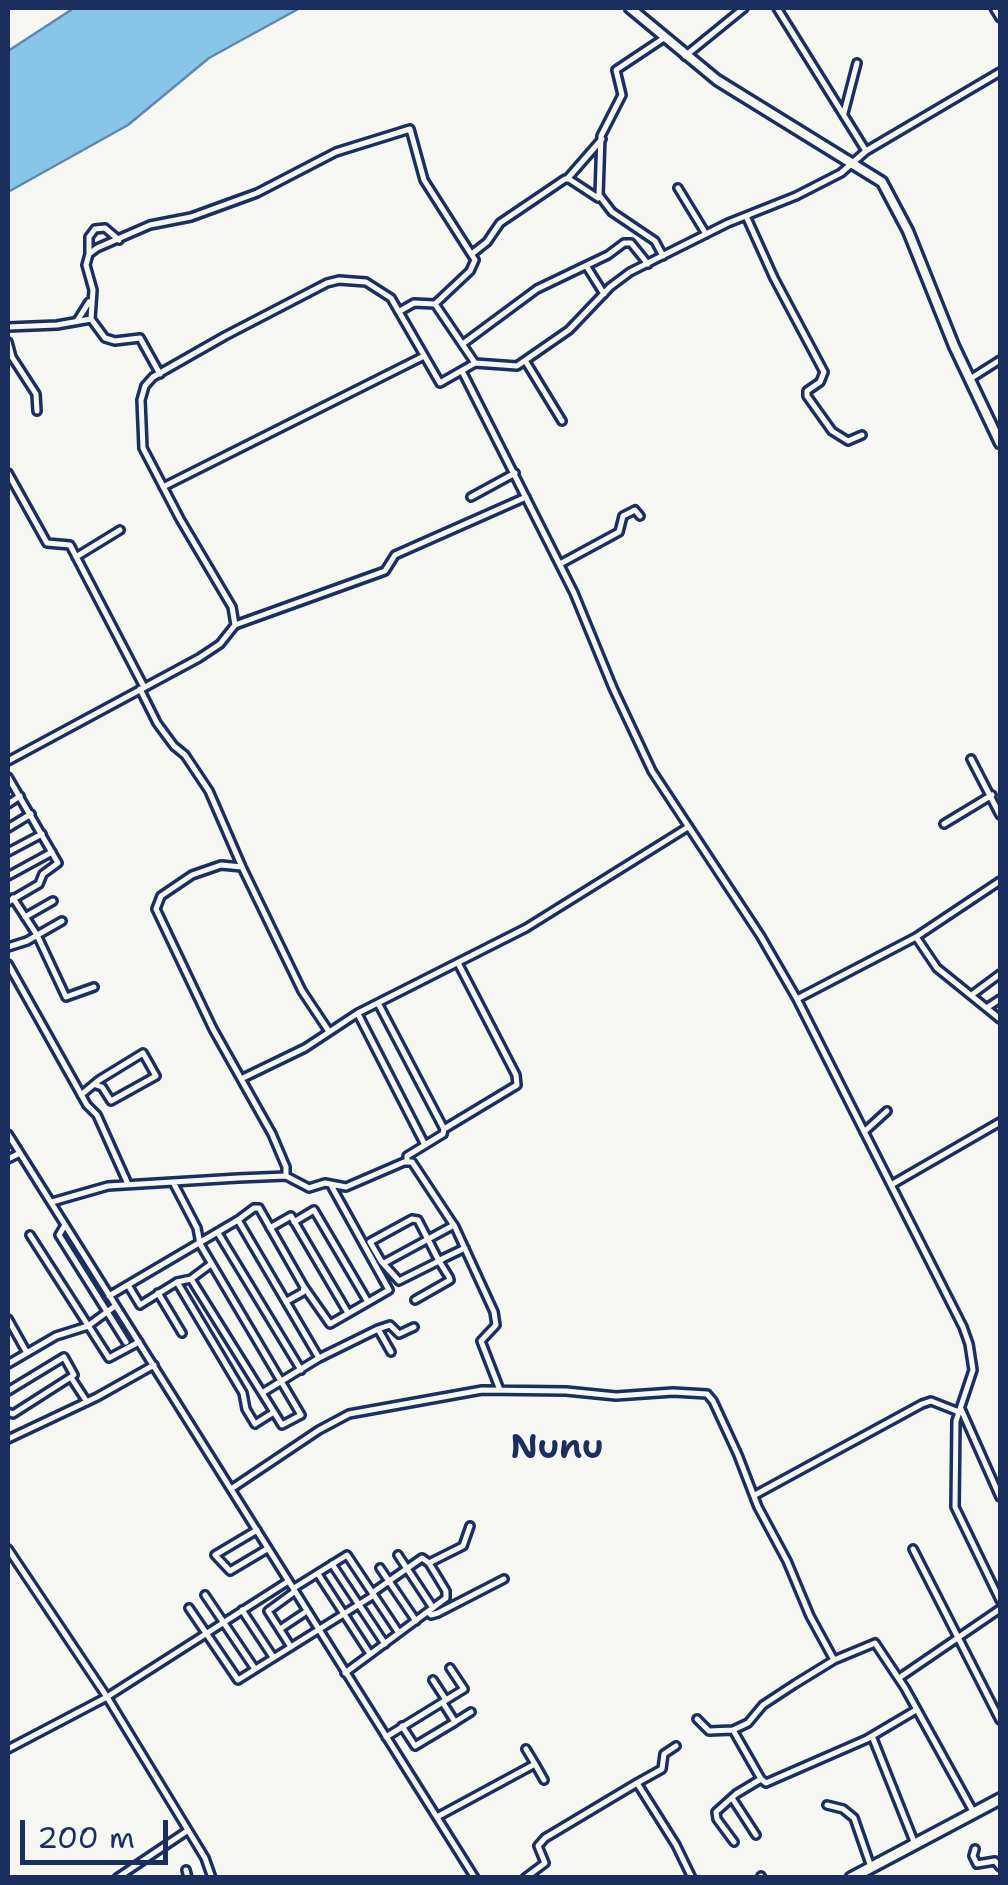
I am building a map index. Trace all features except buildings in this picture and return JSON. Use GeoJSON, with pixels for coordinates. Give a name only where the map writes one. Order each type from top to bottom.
{"type":"FeatureCollection","features":[{"type":"Feature","properties":{"kind":"main road"},"geometry":{"type":"LineString","coordinates":[[855,1877],[1000,1799]]}},
{"type":"Feature","properties":{"kind":"street"},"geometry":{"type":"LineString","coordinates":[[630,8],[685,56],[748,100],[877,177],[888,190],[1000,444]]}},
{"type":"Feature","properties":{"kind":"street"},"geometry":{"type":"LineString","coordinates":[[685,56],[744,8]]}},
{"type":"Feature","properties":{"kind":"street"},"geometry":{"type":"LineString","coordinates":[[777,8],[866,150]]}},
{"type":"Feature","properties":{"kind":"street"},"geometry":{"type":"LineString","coordinates":[[994,8],[1000,18]]}},
{"type":"Feature","properties":{"kind":"street"},"geometry":{"type":"LineString","coordinates":[[600,200],[604,124],[622,95],[616,70],[664,38]]}},
{"type":"Feature","properties":{"kind":"street"},"geometry":{"type":"LineString","coordinates":[[843,116],[857,63]]}},
{"type":"Feature","properties":{"kind":"street"},"geometry":{"type":"LineString","coordinates":[[235,625],[232,607],[143,448],[143,390],[160,374],[334,280],[366,282],[390,298],[440,382],[475,364],[513,368],[569,330],[620,279],[706,234],[841,173],[866,150],[1000,72]]}},
{"type":"Feature","properties":{"kind":"street"},"geometry":{"type":"LineString","coordinates":[[89,254],[150,225],[191,216],[257,193],[336,152],[410,129],[424,180],[472,254],[474,265],[435,304],[414,303],[400,310]]}},
{"type":"Feature","properties":{"kind":"street"},"geometry":{"type":"LineString","coordinates":[[472,254],[487,242],[500,223],[568,178],[602,139]]}},
{"type":"Feature","properties":{"kind":"street"},"geometry":{"type":"LineString","coordinates":[[568,178],[629,226],[655,241],[663,256]]}},
{"type":"Feature","properties":{"kind":"street"},"geometry":{"type":"LineString","coordinates":[[678,188],[706,234]]}},
{"type":"Feature","properties":{"kind":"street"},"geometry":{"type":"LineString","coordinates":[[746,216],[824,372],[807,396],[832,431],[848,441],[862,435]]}},
{"type":"Feature","properties":{"kind":"street"},"geometry":{"type":"LineString","coordinates":[[118,240],[105,228],[95,229],[90,238],[86,265],[93,290],[91,319],[105,338],[115,342],[140,338],[160,374]]}},
{"type":"Feature","properties":{"kind":"street"},"geometry":{"type":"LineString","coordinates":[[464,343],[536,289],[587,266],[627,241],[648,264]]}},
{"type":"Feature","properties":{"kind":"street"},"geometry":{"type":"LineString","coordinates":[[587,266],[604,294]]}},
{"type":"Feature","properties":{"kind":"street"},"geometry":{"type":"LineString","coordinates":[[78,321],[91,299]]}},
{"type":"Feature","properties":{"kind":"street"},"geometry":{"type":"LineString","coordinates":[[435,304],[475,364]]}},
{"type":"Feature","properties":{"kind":"street"},"geometry":{"type":"LineString","coordinates":[[8,327],[91,319]]}},
{"type":"Feature","properties":{"kind":"street"},"geometry":{"type":"LineString","coordinates":[[8,342],[10,358],[36,394],[38,411]]}},
{"type":"Feature","properties":{"kind":"street"},"geometry":{"type":"LineString","coordinates":[[163,488],[424,356]]}},
{"type":"Feature","properties":{"kind":"street"},"geometry":{"type":"LineString","coordinates":[[970,378],[1000,360]]}},
{"type":"Feature","properties":{"kind":"street"},"geometry":{"type":"LineString","coordinates":[[526,362],[562,421]]}},
{"type":"Feature","properties":{"kind":"street"},"geometry":{"type":"LineString","coordinates":[[462,371],[560,564],[640,746],[797,999],[970,1344],[973,1370],[954,1436],[954,1507],[1000,1600]]}},
{"type":"Feature","properties":{"kind":"street"},"geometry":{"type":"LineString","coordinates":[[8,472],[47,543],[67,542],[76,557],[157,723],[209,791],[302,991],[328,1030]]}},
{"type":"Feature","properties":{"kind":"street"},"geometry":{"type":"LineString","coordinates":[[471,497],[515,473]]}},
{"type":"Feature","properties":{"kind":"street"},"geometry":{"type":"LineString","coordinates":[[8,762],[216,647],[235,625],[386,570],[395,555],[526,497]]}},
{"type":"Feature","properties":{"kind":"street"},"geometry":{"type":"LineString","coordinates":[[560,564],[620,532],[623,516],[635,510],[640,516]]}},
{"type":"Feature","properties":{"kind":"street"},"geometry":{"type":"LineString","coordinates":[[76,557],[120,530]]}},
{"type":"Feature","properties":{"kind":"street"},"geometry":{"type":"LineString","coordinates":[[971,759],[1000,815]]}},
{"type":"Feature","properties":{"kind":"street"},"geometry":{"type":"LineString","coordinates":[[8,777],[58,864],[43,874],[41,882],[10,900],[26,916],[67,998],[94,988]]}},
{"type":"Feature","properties":{"kind":"street"},"geometry":{"type":"LineString","coordinates":[[8,804],[20,796]]}},
{"type":"Feature","properties":{"kind":"street"},"geometry":{"type":"LineString","coordinates":[[944,824],[996,801]]}},
{"type":"Feature","properties":{"kind":"street"},"geometry":{"type":"LineString","coordinates":[[8,828],[31,814]]}},
{"type":"Feature","properties":{"kind":"street"},"geometry":{"type":"LineString","coordinates":[[243,1078],[305,1048],[358,1013],[555,912],[688,827]]}},
{"type":"Feature","properties":{"kind":"street"},"geometry":{"type":"LineString","coordinates":[[8,852],[42,834]]}},
{"type":"Feature","properties":{"kind":"street"},"geometry":{"type":"LineString","coordinates":[[8,876],[52,852]]}},
{"type":"Feature","properties":{"kind":"street"},"geometry":{"type":"LineString","coordinates":[[242,867],[221,865],[192,876],[161,896],[156,906],[213,1029],[283,1158],[286,1176]]}},
{"type":"Feature","properties":{"kind":"street"},"geometry":{"type":"LineString","coordinates":[[797,999],[916,937],[1000,880]]}},
{"type":"Feature","properties":{"kind":"street"},"geometry":{"type":"LineString","coordinates":[[26,916],[53,901]]}},
{"type":"Feature","properties":{"kind":"street"},"geometry":{"type":"LineString","coordinates":[[8,946],[37,936],[62,921]]}},
{"type":"Feature","properties":{"kind":"street"},"geometry":{"type":"LineString","coordinates":[[916,937],[932,963],[1000,1019]]}},
{"type":"Feature","properties":{"kind":"street"},"geometry":{"type":"LineString","coordinates":[[444,1129],[517,1085],[516,1075],[458,963]]}},
{"type":"Feature","properties":{"kind":"street"},"geometry":{"type":"LineString","coordinates":[[8,964],[10,975],[102,1123],[128,1184]]}},
{"type":"Feature","properties":{"kind":"street"},"geometry":{"type":"LineString","coordinates":[[973,994],[1000,974]]}},
{"type":"Feature","properties":{"kind":"street"},"geometry":{"type":"LineString","coordinates":[[988,1007],[1000,999]]}},
{"type":"Feature","properties":{"kind":"street"},"geometry":{"type":"LineString","coordinates":[[378,1003],[444,1129],[444,1134],[407,1156],[407,1162]]}},
{"type":"Feature","properties":{"kind":"street"},"geometry":{"type":"LineString","coordinates":[[358,1013],[425,1145]]}},
{"type":"Feature","properties":{"kind":"street"},"geometry":{"type":"LineString","coordinates":[[82,1095],[99,1080],[143,1054],[156,1076],[111,1102],[102,1087],[96,1085]]}},
{"type":"Feature","properties":{"kind":"street"},"geometry":{"type":"LineString","coordinates":[[864,1132],[887,1111]]}},
{"type":"Feature","properties":{"kind":"street"},"geometry":{"type":"LineString","coordinates":[[891,1185],[1000,1122]]}},
{"type":"Feature","properties":{"kind":"street"},"geometry":{"type":"LineString","coordinates":[[8,1134],[476,1878]]}},
{"type":"Feature","properties":{"kind":"street"},"geometry":{"type":"LineString","coordinates":[[8,1159],[20,1153]]}},
{"type":"Feature","properties":{"kind":"street"},"geometry":{"type":"LineString","coordinates":[[51,1202],[128,1184],[286,1176],[309,1188],[330,1184],[346,1187],[407,1162],[415,1165],[466,1248],[496,1322],[481,1341],[500,1390]]}},
{"type":"Feature","properties":{"kind":"street"},"geometry":{"type":"LineString","coordinates":[[173,1182],[211,1264],[301,1414],[282,1425],[191,1278]]}},
{"type":"Feature","properties":{"kind":"street"},"geometry":{"type":"LineString","coordinates":[[109,1296],[257,1207],[328,1323],[348,1313],[390,1290],[330,1184]]}},
{"type":"Feature","properties":{"kind":"street"},"geometry":{"type":"LineString","coordinates":[[294,1222],[314,1210],[368,1302]]}},
{"type":"Feature","properties":{"kind":"street"},"geometry":{"type":"LineString","coordinates":[[270,1228],[291,1216],[348,1313]]}},
{"type":"Feature","properties":{"kind":"street"},"geometry":{"type":"LineString","coordinates":[[416,1300],[450,1282],[439,1261],[428,1239],[416,1219],[370,1242],[399,1281],[439,1261],[466,1248]]}},
{"type":"Feature","properties":{"kind":"street"},"geometry":{"type":"LineString","coordinates":[[238,1220],[319,1358]]}},
{"type":"Feature","properties":{"kind":"street"},"geometry":{"type":"LineString","coordinates":[[65,1225],[59,1235],[126,1342]]}},
{"type":"Feature","properties":{"kind":"street"},"geometry":{"type":"LineString","coordinates":[[385,1262],[454,1225]]}},
{"type":"Feature","properties":{"kind":"street"},"geometry":{"type":"LineString","coordinates":[[218,1232],[301,1370]]}},
{"type":"Feature","properties":{"kind":"street"},"geometry":{"type":"LineString","coordinates":[[30,1235],[110,1358],[139,1342]]}},
{"type":"Feature","properties":{"kind":"street"},"geometry":{"type":"LineString","coordinates":[[128,1285],[140,1304],[211,1264]]}},
{"type":"Feature","properties":{"kind":"street"},"geometry":{"type":"LineString","coordinates":[[177,1282],[243,1393],[256,1427],[274,1412]]}},
{"type":"Feature","properties":{"kind":"street"},"geometry":{"type":"LineString","coordinates":[[287,1301],[303,1292],[304,1287]]}},
{"type":"Feature","properties":{"kind":"street"},"geometry":{"type":"LineString","coordinates":[[158,1294],[182,1334]]}},
{"type":"Feature","properties":{"kind":"street"},"geometry":{"type":"LineString","coordinates":[[8,1364],[64,1332],[88,1326],[116,1306]]}},
{"type":"Feature","properties":{"kind":"street"},"geometry":{"type":"LineString","coordinates":[[8,1319],[27,1353]]}},
{"type":"Feature","properties":{"kind":"street"},"geometry":{"type":"LineString","coordinates":[[262,1393],[319,1358],[378,1329],[390,1325],[399,1334],[414,1327]]}},
{"type":"Feature","properties":{"kind":"street"},"geometry":{"type":"LineString","coordinates":[[378,1329],[392,1352]]}},
{"type":"Feature","properties":{"kind":"street"},"geometry":{"type":"LineString","coordinates":[[8,1390],[64,1358],[87,1402]]}},
{"type":"Feature","properties":{"kind":"street"},"geometry":{"type":"LineString","coordinates":[[8,1440],[154,1365]]}},
{"type":"Feature","properties":{"kind":"street"},"geometry":{"type":"LineString","coordinates":[[8,1412],[12,1414],[72,1378]]}},
{"type":"Feature","properties":{"kind":"street"},"geometry":{"type":"LineString","coordinates":[[230,1490],[349,1414],[461,1392],[706,1394],[713,1401],[810,1616],[834,1660]]}},
{"type":"Feature","properties":{"kind":"street"},"geometry":{"type":"LineString","coordinates":[[755,1495],[932,1401],[960,1410],[1000,1496]]}},
{"type":"Feature","properties":{"kind":"street"},"geometry":{"type":"LineString","coordinates":[[238,1414],[246,1408]]}},
{"type":"Feature","properties":{"kind":"street"},"geometry":{"type":"LineString","coordinates":[[428,1562],[463,1546],[470,1526]]}},
{"type":"Feature","properties":{"kind":"street"},"geometry":{"type":"LineString","coordinates":[[257,1530],[215,1555],[230,1570],[268,1549]]}},
{"type":"Feature","properties":{"kind":"street"},"geometry":{"type":"LineString","coordinates":[[8,1549],[106,1697],[205,1858],[212,1878]]}},
{"type":"Feature","properties":{"kind":"street"},"geometry":{"type":"LineString","coordinates":[[913,1549],[1000,1720]]}},
{"type":"Feature","properties":{"kind":"street"},"geometry":{"type":"LineString","coordinates":[[290,1647],[268,1609],[347,1555],[399,1633]]}},
{"type":"Feature","properties":{"kind":"street"},"geometry":{"type":"LineString","coordinates":[[398,1555],[431,1615],[504,1579]]}},
{"type":"Feature","properties":{"kind":"street"},"geometry":{"type":"LineString","coordinates":[[188,1608],[236,1680],[358,1605],[422,1558],[428,1562],[448,1596],[345,1673]]}},
{"type":"Feature","properties":{"kind":"street"},"geometry":{"type":"LineString","coordinates":[[332,1564],[385,1644]]}},
{"type":"Feature","properties":{"kind":"street"},"geometry":{"type":"LineString","coordinates":[[380,1568],[416,1621]]}},
{"type":"Feature","properties":{"kind":"street"},"geometry":{"type":"LineString","coordinates":[[318,1574],[370,1654]]}},
{"type":"Feature","properties":{"kind":"street"},"geometry":{"type":"LineString","coordinates":[[8,1749],[106,1697],[288,1582]]}},
{"type":"Feature","properties":{"kind":"street"},"geometry":{"type":"LineString","coordinates":[[206,1595],[255,1669]]}},
{"type":"Feature","properties":{"kind":"street"},"geometry":{"type":"LineString","coordinates":[[898,1678],[1000,1608]]}},
{"type":"Feature","properties":{"kind":"street"},"geometry":{"type":"LineString","coordinates":[[242,1610],[273,1658]]}},
{"type":"Feature","properties":{"kind":"street"},"geometry":{"type":"LineString","coordinates":[[280,1629],[307,1611]]}},
{"type":"Feature","properties":{"kind":"street"},"geometry":{"type":"LineString","coordinates":[[697,1719],[709,1730],[733,1730],[748,1723],[770,1700],[834,1660],[875,1643],[974,1813]]}},
{"type":"Feature","properties":{"kind":"street"},"geometry":{"type":"LineString","coordinates":[[386,1737],[464,1689],[450,1668]]}},
{"type":"Feature","properties":{"kind":"street"},"geometry":{"type":"LineString","coordinates":[[434,1680],[454,1722]]}},
{"type":"Feature","properties":{"kind":"street"},"geometry":{"type":"LineString","coordinates":[[733,1730],[766,1783],[872,1736],[916,1710]]}},
{"type":"Feature","properties":{"kind":"street"},"geometry":{"type":"LineString","coordinates":[[402,1726],[415,1746],[471,1712]]}},
{"type":"Feature","properties":{"kind":"street"},"geometry":{"type":"LineString","coordinates":[[872,1736],[915,1844]]}},
{"type":"Feature","properties":{"kind":"street"},"geometry":{"type":"LineString","coordinates":[[524,1878],[545,1863],[538,1848],[545,1838],[662,1770],[664,1754],[676,1746]]}},
{"type":"Feature","properties":{"kind":"street"},"geometry":{"type":"LineString","coordinates":[[526,1750],[544,1780]]}},
{"type":"Feature","properties":{"kind":"street"},"geometry":{"type":"LineString","coordinates":[[437,1817],[535,1764]]}},
{"type":"Feature","properties":{"kind":"street"},"geometry":{"type":"LineString","coordinates":[[734,1842],[716,1815],[732,1798],[761,1780]]}},
{"type":"Feature","properties":{"kind":"street"},"geometry":{"type":"LineString","coordinates":[[637,1783],[692,1878]]}},
{"type":"Feature","properties":{"kind":"street"},"geometry":{"type":"LineString","coordinates":[[732,1798],[756,1835]]}},
{"type":"Feature","properties":{"kind":"street"},"geometry":{"type":"LineString","coordinates":[[826,1805],[842,1808],[854,1818],[871,1867]]}},
{"type":"Feature","properties":{"kind":"street"},"geometry":{"type":"LineString","coordinates":[[118,1878],[187,1831]]}},
{"type":"Feature","properties":{"kind":"street"},"geometry":{"type":"LineString","coordinates":[[975,1849],[976,1862],[994,1861],[1000,1866]]}},
{"type":"Feature","properties":{"kind":"water"},"geometry":{"type":"Polygon","coordinates":[[[74,8],[300,8],[209,58],[128,125],[8,192],[8,51],[74,8]]]}},
{"type":"Feature","properties":{"kind":"district","name":"Nunu"},"geometry":{"type":"Point","coordinates":[557,1449]}}]}
